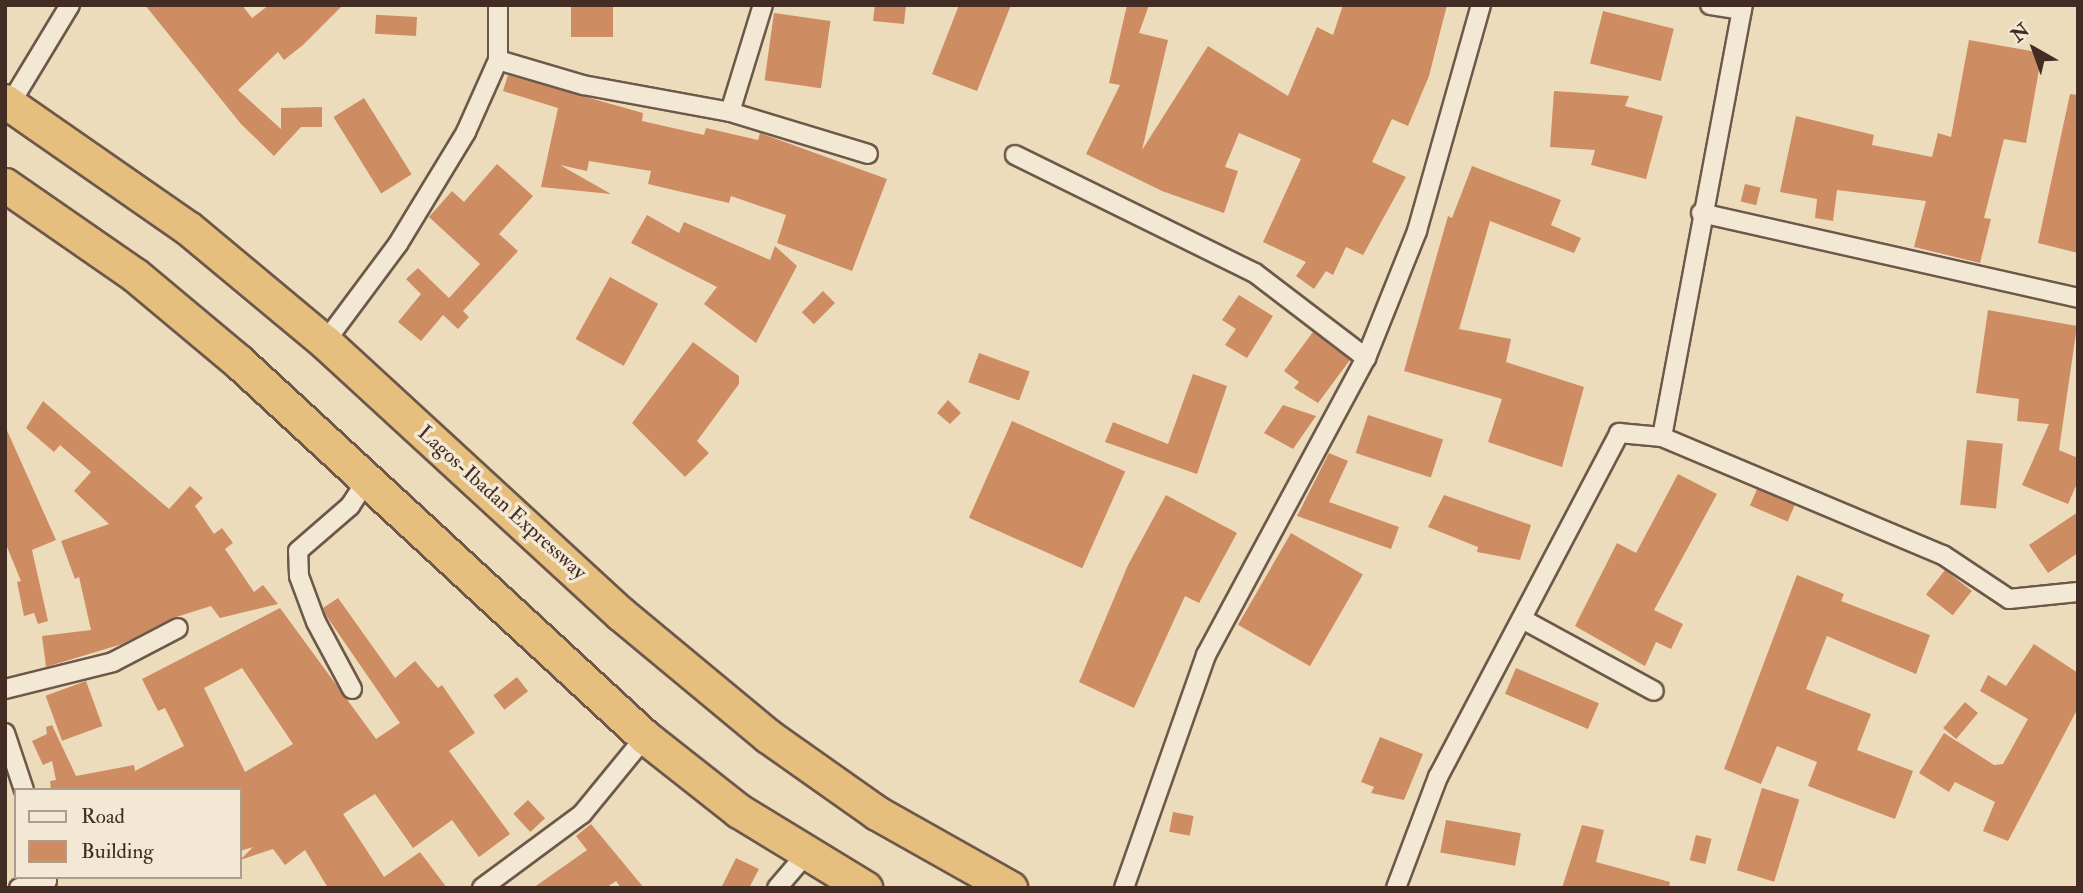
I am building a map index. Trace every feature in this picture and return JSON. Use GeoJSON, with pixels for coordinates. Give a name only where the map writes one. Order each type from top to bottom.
{"type":"FeatureCollection","features":[{"type":"Feature","properties":{"kind":"highway","name":"Lagos-Ibadan Expressway"},"geometry":{"type":"LineString","coordinates":[[8,102],[188,228],[325,342],[621,614],[768,736],[877,813],[1010,888]]}},
{"type":"Feature","properties":{"kind":"highway"},"geometry":{"type":"LineString","coordinates":[[5,185],[135,275],[368,478],[645,737],[738,811],[865,888]]}},
{"type":"Feature","properties":{"kind":"street"},"geometry":{"type":"LineString","coordinates":[[8,102],[70,5]]}},
{"type":"Feature","properties":{"kind":"street"},"geometry":{"type":"LineString","coordinates":[[325,342],[398,244],[466,132],[498,60],[498,5]]}},
{"type":"Feature","properties":{"kind":"street"},"geometry":{"type":"LineString","coordinates":[[730,112],[763,5]]}},
{"type":"Feature","properties":{"kind":"street"},"geometry":{"type":"LineString","coordinates":[[1124,888],[1206,655],[1366,358],[1417,231],[1481,5]]}},
{"type":"Feature","properties":{"kind":"street"},"geometry":{"type":"LineString","coordinates":[[1662,437],[1701,214],[1743,8],[1710,5]]}},
{"type":"Feature","properties":{"kind":"street"},"geometry":{"type":"LineString","coordinates":[[498,60],[583,85],[730,112],[868,154]]}},
{"type":"Feature","properties":{"kind":"street"},"geometry":{"type":"LineString","coordinates":[[1014,155],[1255,273],[1366,358]]}},
{"type":"Feature","properties":{"kind":"street"},"geometry":{"type":"LineString","coordinates":[[1701,214],[2078,298]]}},
{"type":"Feature","properties":{"kind":"street"},"geometry":{"type":"LineString","coordinates":[[1396,888],[1438,777],[1522,619],[1612,439],[1619,433],[1662,437],[1943,555],[2010,599],[2078,592]]}},
{"type":"Feature","properties":{"kind":"street"},"geometry":{"type":"LineString","coordinates":[[352,689],[316,622],[298,570],[298,551],[349,506],[368,478]]}},
{"type":"Feature","properties":{"kind":"street"},"geometry":{"type":"LineString","coordinates":[[1522,619],[1654,691]]}},
{"type":"Feature","properties":{"kind":"street"},"geometry":{"type":"LineString","coordinates":[[5,689],[113,662],[178,628]]}},
{"type":"Feature","properties":{"kind":"street"},"geometry":{"type":"LineString","coordinates":[[5,733],[23,788]]}},
{"type":"Feature","properties":{"kind":"street"},"geometry":{"type":"LineString","coordinates":[[482,888],[582,814],[645,737]]}},
{"type":"Feature","properties":{"kind":"street"},"geometry":{"type":"LineString","coordinates":[[777,888],[807,853]]}},
{"type":"Feature","properties":{"kind":"street"},"geometry":{"type":"LineString","coordinates":[[19,888],[48,882]]}},
{"type":"Feature","properties":{"kind":"building"},"geometry":{"type":"Polygon","coordinates":[[[145,5],[242,5],[252,18],[269,5],[343,5],[303,45],[284,60],[278,52],[238,90],[281,129],[281,108],[322,107],[322,127],[301,127],[274,156],[241,124],[145,5]]]}},
{"type":"Feature","properties":{"kind":"building"},"geometry":{"type":"Polygon","coordinates":[[[571,5],[613,5],[613,37],[571,37],[571,5]]]}},
{"type":"Feature","properties":{"kind":"building"},"geometry":{"type":"Polygon","coordinates":[[[875,5],[906,5],[904,24],[873,21],[875,5]]]}},
{"type":"Feature","properties":{"kind":"building"},"geometry":{"type":"Polygon","coordinates":[[[959,5],[1011,5],[977,91],[932,74],[959,5]]]}},
{"type":"Feature","properties":{"kind":"building"},"geometry":{"type":"Polygon","coordinates":[[[1127,5],[1149,5],[1139,33],[1168,40],[1142,150],[1208,46],[1288,96],[1317,27],[1333,35],[1343,5],[1447,5],[1429,76],[1408,126],[1392,119],[1372,162],[1406,177],[1363,255],[1346,247],[1333,275],[1326,271],[1314,289],[1296,276],[1306,262],[1263,242],[1301,159],[1239,133],[1225,167],[1238,171],[1224,213],[1162,191],[1086,154],[1120,85],[1109,83],[1127,5]]]}},
{"type":"Feature","properties":{"kind":"building"},"geometry":{"type":"Polygon","coordinates":[[[1603,11],[1674,29],[1661,81],[1590,63],[1603,11]]]}},
{"type":"Feature","properties":{"kind":"building"},"geometry":{"type":"Polygon","coordinates":[[[774,13],[830,21],[821,88],[765,80],[774,13]]]}},
{"type":"Feature","properties":{"kind":"building"},"geometry":{"type":"Polygon","coordinates":[[[376,15],[417,17],[416,36],[375,34],[376,15]]]}},
{"type":"Feature","properties":{"kind":"building"},"geometry":{"type":"Polygon","coordinates":[[[1969,40],[2042,53],[2026,143],[2004,139],[1984,218],[1991,219],[1980,263],[1914,247],[1926,201],[1837,190],[1833,221],[1815,218],[1817,199],[1780,192],[1796,116],[1874,135],[1872,145],[1932,157],[1938,133],[1951,137],[1969,40]]]}},
{"type":"Feature","properties":{"kind":"building"},"geometry":{"type":"Polygon","coordinates":[[[508,75],[643,113],[642,121],[704,135],[706,128],[758,140],[760,133],[887,179],[852,271],[777,243],[786,215],[731,196],[729,203],[648,184],[651,171],[589,161],[587,171],[560,165],[611,194],[541,187],[558,108],[503,91],[508,75]]]}},
{"type":"Feature","properties":{"kind":"building"},"geometry":{"type":"Polygon","coordinates":[[[1554,91],[1629,96],[1625,106],[1663,116],[1646,179],[1591,165],[1595,150],[1550,147],[1554,91]]]}},
{"type":"Feature","properties":{"kind":"building"},"geometry":{"type":"Polygon","coordinates":[[[2070,94],[2078,95],[2078,253],[2038,243],[2070,94]]]}},
{"type":"Feature","properties":{"kind":"building"},"geometry":{"type":"Polygon","coordinates":[[[364,98],[412,174],[381,193],[333,117],[364,98]]]}},
{"type":"Feature","properties":{"kind":"building"},"geometry":{"type":"Polygon","coordinates":[[[497,164],[533,196],[499,234],[518,251],[463,311],[469,317],[458,329],[443,315],[421,341],[398,322],[421,294],[406,279],[418,268],[449,298],[480,264],[429,217],[452,191],[464,202],[497,164]]]}},
{"type":"Feature","properties":{"kind":"building"},"geometry":{"type":"Polygon","coordinates":[[[1472,166],[1561,200],[1551,225],[1581,238],[1574,253],[1490,221],[1459,329],[1511,339],[1506,362],[1584,387],[1562,467],[1488,442],[1502,399],[1404,371],[1448,216],[1452,218],[1472,166]]]}},
{"type":"Feature","properties":{"kind":"building"},"geometry":{"type":"Polygon","coordinates":[[[1745,184],[1761,188],[1756,205],[1741,201],[1745,184]]]}},
{"type":"Feature","properties":{"kind":"building"},"geometry":{"type":"Polygon","coordinates":[[[647,215],[679,233],[684,222],[770,260],[775,246],[797,266],[756,343],[704,304],[717,287],[631,243],[647,215]]]}},
{"type":"Feature","properties":{"kind":"building"},"geometry":{"type":"Polygon","coordinates":[[[610,277],[658,304],[624,366],[576,339],[610,277]]]}},
{"type":"Feature","properties":{"kind":"building"},"geometry":{"type":"Polygon","coordinates":[[[823,291],[835,303],[814,324],[802,312],[823,291]]]}},
{"type":"Feature","properties":{"kind":"building"},"geometry":{"type":"Polygon","coordinates":[[[1239,295],[1273,316],[1247,358],[1225,345],[1236,329],[1222,320],[1239,295]]]}},
{"type":"Feature","properties":{"kind":"building"},"geometry":{"type":"Polygon","coordinates":[[[1988,310],[2077,326],[2059,450],[2078,458],[2078,481],[2068,504],[2022,485],[2049,424],[2017,421],[2019,399],[1976,393],[1988,310]]]}},
{"type":"Feature","properties":{"kind":"building"},"geometry":{"type":"Polygon","coordinates":[[[1313,332],[1350,360],[1318,403],[1294,388],[1299,382],[1284,371],[1313,332]]]}},
{"type":"Feature","properties":{"kind":"building"},"geometry":{"type":"Polygon","coordinates":[[[693,342],[739,376],[739,384],[697,441],[709,453],[685,477],[632,423],[693,342]]]}},
{"type":"Feature","properties":{"kind":"building"},"geometry":{"type":"Polygon","coordinates":[[[979,353],[1030,371],[1019,401],[968,382],[979,353]]]}},
{"type":"Feature","properties":{"kind":"building"},"geometry":{"type":"Polygon","coordinates":[[[1193,374],[1227,386],[1197,474],[1105,442],[1113,422],[1168,444],[1193,374]]]}},
{"type":"Feature","properties":{"kind":"building"},"geometry":{"type":"Polygon","coordinates":[[[948,400],[961,413],[950,424],[937,413],[948,400]]]}},
{"type":"Feature","properties":{"kind":"building"},"geometry":{"type":"Polygon","coordinates":[[[43,401],[169,509],[190,486],[203,498],[195,506],[214,534],[222,528],[233,543],[225,549],[254,592],[263,585],[278,604],[220,618],[211,606],[173,618],[122,644],[46,667],[42,636],[91,630],[79,577],[75,579],[61,541],[109,524],[74,491],[91,472],[60,445],[54,452],[26,428],[43,401]]]}},
{"type":"Feature","properties":{"kind":"building"},"geometry":{"type":"Polygon","coordinates":[[[1283,405],[1316,416],[1293,449],[1264,433],[1283,405]]]}},
{"type":"Feature","properties":{"kind":"building"},"geometry":{"type":"Polygon","coordinates":[[[1368,415],[1443,439],[1431,477],[1356,453],[1368,415]]]}},
{"type":"Feature","properties":{"kind":"building"},"geometry":{"type":"Polygon","coordinates":[[[1012,421],[1125,471],[1082,568],[969,518],[1012,421]]]}},
{"type":"Feature","properties":{"kind":"building"},"geometry":{"type":"Polygon","coordinates":[[[5,426],[56,540],[32,550],[48,621],[38,624],[34,613],[24,616],[17,582],[21,581],[5,542],[5,426]]]}},
{"type":"Feature","properties":{"kind":"building"},"geometry":{"type":"Polygon","coordinates":[[[1967,440],[2003,444],[1996,508],[1960,505],[1967,440]]]}},
{"type":"Feature","properties":{"kind":"building"},"geometry":{"type":"Polygon","coordinates":[[[1329,453],[1348,461],[1329,502],[1399,527],[1391,549],[1297,516],[1329,453]]]}},
{"type":"Feature","properties":{"kind":"building"},"geometry":{"type":"Polygon","coordinates":[[[1678,474],[1717,494],[1654,610],[1683,624],[1671,649],[1656,642],[1645,666],[1575,626],[1617,543],[1636,553],[1678,474]]]}},
{"type":"Feature","properties":{"kind":"building"},"geometry":{"type":"Polygon","coordinates":[[[1757,489],[1795,505],[1788,522],[1750,506],[1757,489]]]}},
{"type":"Feature","properties":{"kind":"building"},"geometry":{"type":"Polygon","coordinates":[[[1166,495],[1237,533],[1199,603],[1185,596],[1134,708],[1079,682],[1128,565],[1166,495]]]}},
{"type":"Feature","properties":{"kind":"building"},"geometry":{"type":"Polygon","coordinates":[[[1444,495],[1531,525],[1520,560],[1477,552],[1478,547],[1428,527],[1444,495]]]}},
{"type":"Feature","properties":{"kind":"building"},"geometry":{"type":"Polygon","coordinates":[[[2078,512],[2078,553],[2048,573],[2029,545],[2078,512]]]}},
{"type":"Feature","properties":{"kind":"building"},"geometry":{"type":"Polygon","coordinates":[[[1291,533],[1363,575],[1310,666],[1238,625],[1291,533]]]}},
{"type":"Feature","properties":{"kind":"building"},"geometry":{"type":"Polygon","coordinates":[[[1945,570],[1972,591],[1953,615],[1926,594],[1945,570]]]}},
{"type":"Feature","properties":{"kind":"building"},"geometry":{"type":"Polygon","coordinates":[[[1797,575],[1844,594],[1841,601],[1930,635],[1916,674],[1827,636],[1806,689],[1871,714],[1857,750],[1913,771],[1895,819],[1808,786],[1817,762],[1777,746],[1761,784],[1724,769],[1797,575]]]}},
{"type":"Feature","properties":{"kind":"building"},"geometry":{"type":"Polygon","coordinates":[[[338,598],[395,678],[415,661],[438,688],[442,685],[475,733],[449,751],[510,834],[479,857],[452,820],[413,848],[375,794],[343,814],[384,877],[420,852],[447,888],[328,888],[305,850],[285,865],[273,849],[242,859],[253,847],[242,850],[242,788],[51,788],[50,781],[56,780],[52,761],[43,765],[32,741],[47,734],[46,727],[52,725],[76,776],[134,765],[135,771],[184,746],[165,708],[158,711],[142,679],[280,608],[376,739],[400,723],[323,608],[338,598]],[[242,668],[204,688],[245,772],[293,744],[242,668]]]}},
{"type":"Feature","properties":{"kind":"building"},"geometry":{"type":"Polygon","coordinates":[[[2034,644],[2078,673],[2078,708],[2008,841],[1983,831],[1995,802],[1955,782],[1949,792],[1919,773],[1944,733],[1994,765],[2003,764],[2028,719],[1980,691],[1988,675],[2006,686],[2034,644]]]}},
{"type":"Feature","properties":{"kind":"building"},"geometry":{"type":"Polygon","coordinates":[[[1516,668],[1599,703],[1588,729],[1505,694],[1516,668]]]}},
{"type":"Feature","properties":{"kind":"building"},"geometry":{"type":"Polygon","coordinates":[[[517,677],[528,691],[504,710],[493,695],[517,677]]]}},
{"type":"Feature","properties":{"kind":"building"},"geometry":{"type":"Polygon","coordinates":[[[86,681],[102,726],[62,741],[46,696],[86,681]]]}},
{"type":"Feature","properties":{"kind":"building"},"geometry":{"type":"Polygon","coordinates":[[[1965,702],[1978,713],[1956,739],[1943,728],[1965,702]]]}},
{"type":"Feature","properties":{"kind":"building"},"geometry":{"type":"Polygon","coordinates":[[[1380,737],[1423,754],[1404,800],[1371,793],[1374,787],[1361,782],[1380,737]]]}},
{"type":"Feature","properties":{"kind":"building"},"geometry":{"type":"Polygon","coordinates":[[[1762,788],[1799,799],[1774,882],[1737,870],[1762,788]]]}},
{"type":"Feature","properties":{"kind":"building"},"geometry":{"type":"Polygon","coordinates":[[[528,800],[545,818],[530,832],[513,814],[528,800]]]}},
{"type":"Feature","properties":{"kind":"building"},"geometry":{"type":"Polygon","coordinates":[[[1173,812],[1194,816],[1190,836],[1169,832],[1173,812]]]}},
{"type":"Feature","properties":{"kind":"building"},"geometry":{"type":"Polygon","coordinates":[[[1446,820],[1521,833],[1515,866],[1440,852],[1446,820]]]}},
{"type":"Feature","properties":{"kind":"building"},"geometry":{"type":"Polygon","coordinates":[[[591,824],[644,888],[621,888],[616,881],[606,888],[533,888],[587,850],[576,836],[591,824]]]}},
{"type":"Feature","properties":{"kind":"building"},"geometry":{"type":"Polygon","coordinates":[[[1582,825],[1604,830],[1596,862],[1670,882],[1669,888],[1562,888],[1582,825]]]}},
{"type":"Feature","properties":{"kind":"building"},"geometry":{"type":"Polygon","coordinates":[[[1696,835],[1712,839],[1705,864],[1690,860],[1696,835]]]}},
{"type":"Feature","properties":{"kind":"building"},"geometry":{"type":"Polygon","coordinates":[[[736,858],[759,869],[749,888],[721,888],[736,858]]]}}]}
